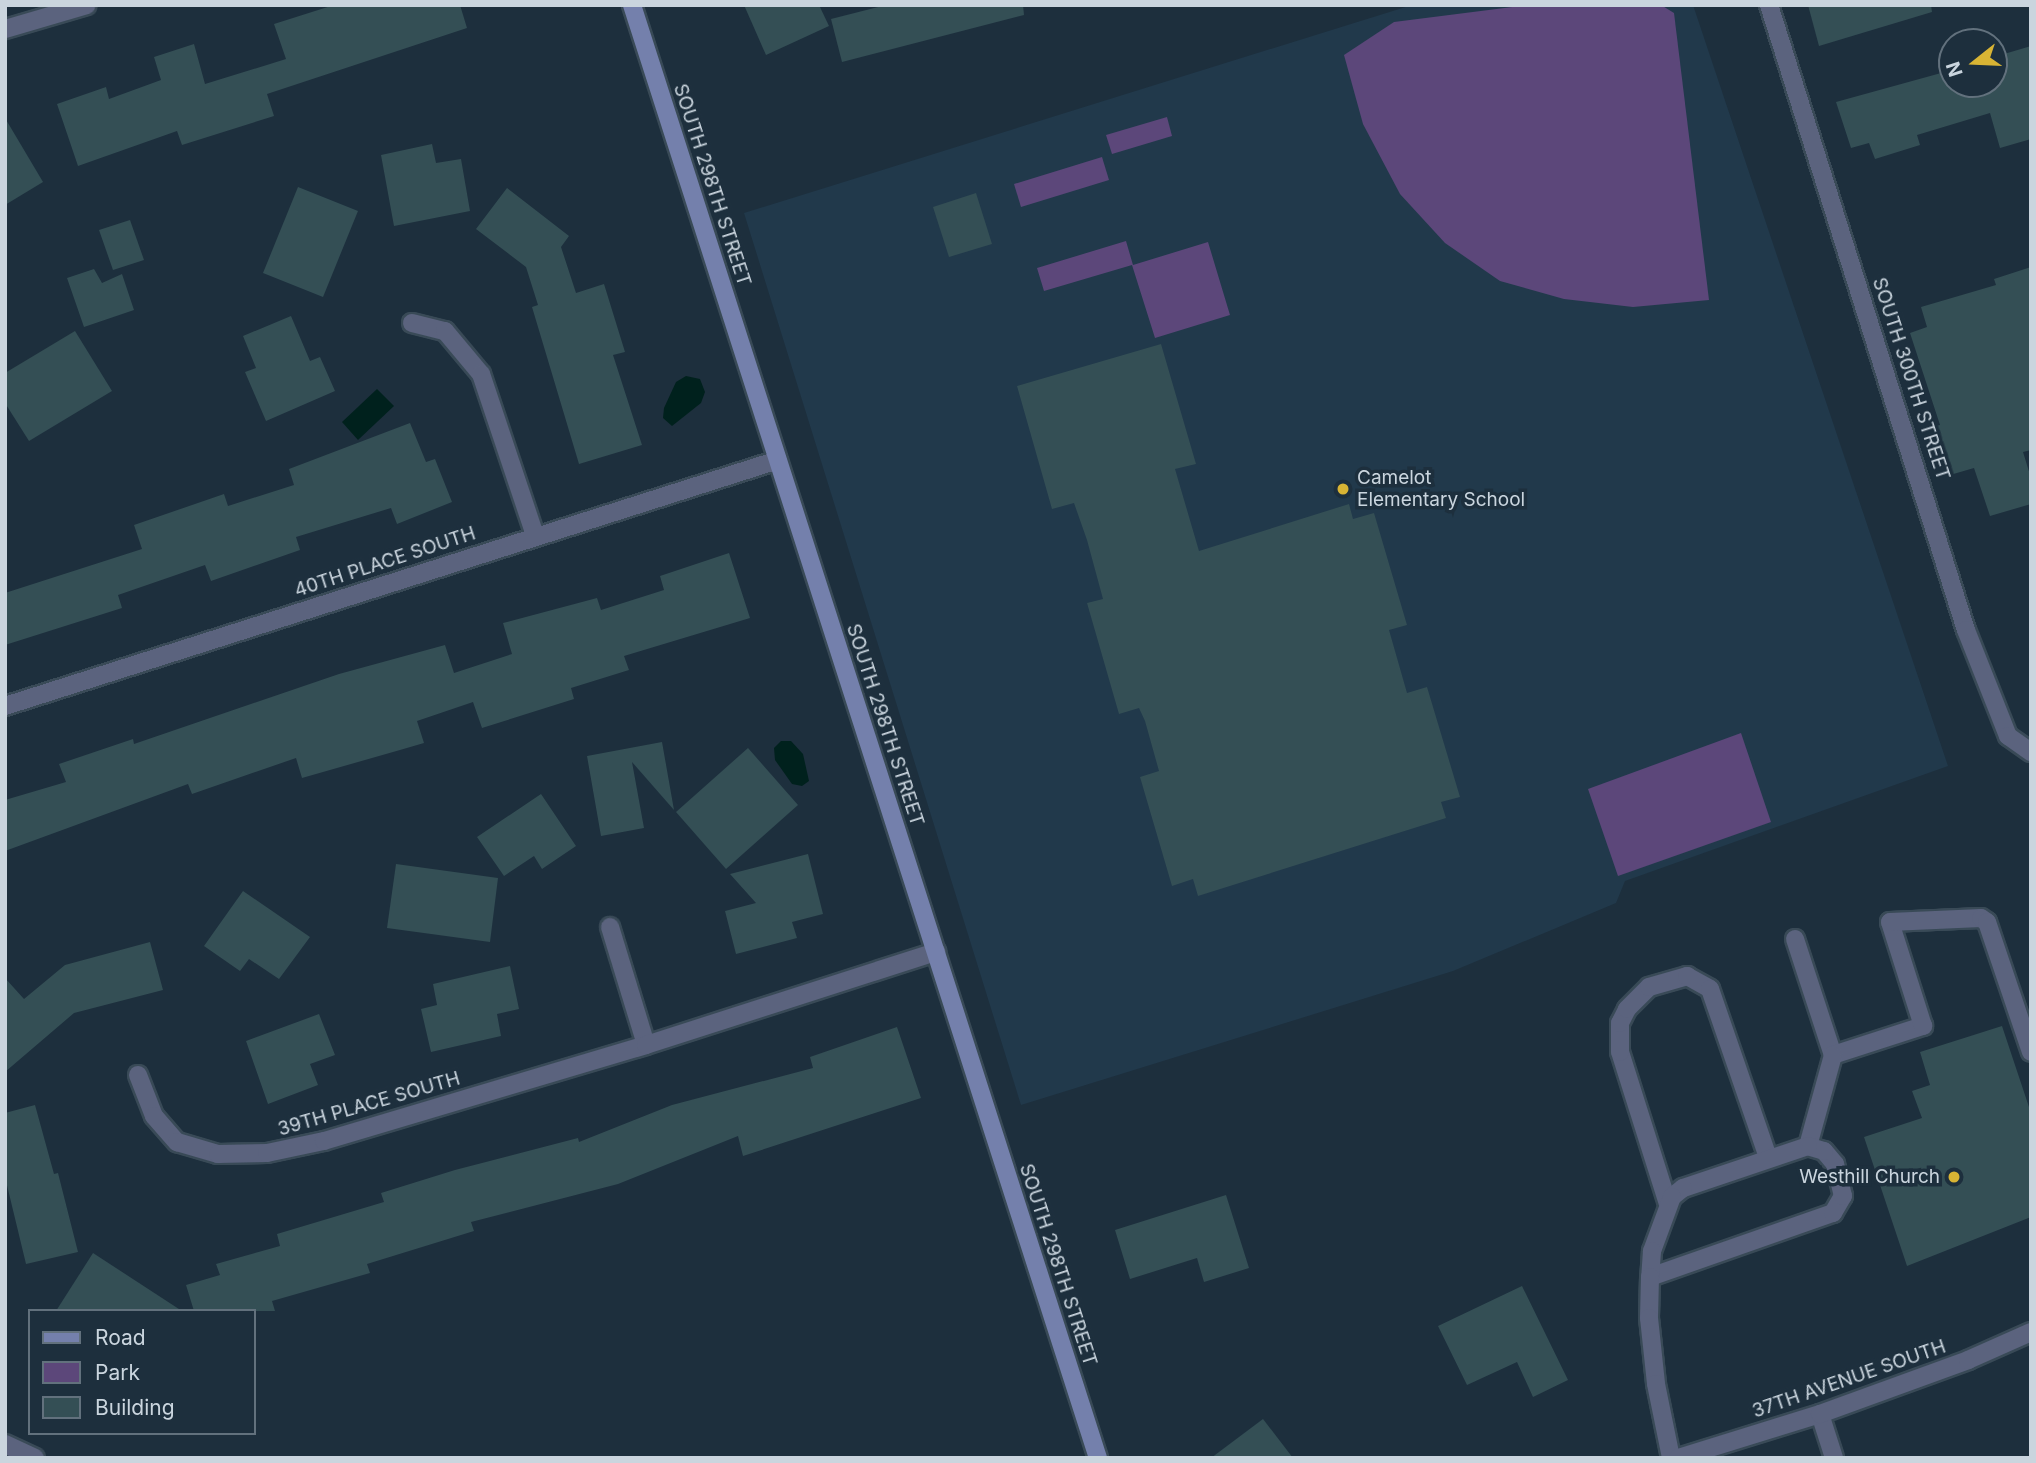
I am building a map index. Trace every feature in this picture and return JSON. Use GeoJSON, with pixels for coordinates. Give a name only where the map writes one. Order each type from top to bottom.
{"type":"FeatureCollection","features":[{"type":"Feature","properties":{"kind":"street"},"geometry":{"type":"LineString","coordinates":[[5,29],[87,5]]}},
{"type":"Feature","properties":{"kind":"street","name":"SOUTH 298TH STREET"},"geometry":{"type":"LineString","coordinates":[[632,5],[1098,1458]]}},
{"type":"Feature","properties":{"kind":"street","name":"SOUTH 300TH STREET"},"geometry":{"type":"LineString","coordinates":[[1769,5],[1970,641],[2008,736],[2031,752]]}},
{"type":"Feature","properties":{"kind":"street"},"geometry":{"type":"LineString","coordinates":[[412,323],[445,331],[481,374],[535,535]]}},
{"type":"Feature","properties":{"kind":"street","name":"40TH PLACE SOUTH"},"geometry":{"type":"LineString","coordinates":[[5,706],[535,535],[778,460]]}},
{"type":"Feature","properties":{"kind":"street"},"geometry":{"type":"LineString","coordinates":[[1833,1055],[1923,1026],[1889,922],[1981,918],[1987,922],[2031,1052]]}},
{"type":"Feature","properties":{"kind":"street"},"geometry":{"type":"LineString","coordinates":[[610,927],[646,1045]]}},
{"type":"Feature","properties":{"kind":"street"},"geometry":{"type":"LineString","coordinates":[[1794,939],[1833,1055],[1808,1146]]}},
{"type":"Feature","properties":{"kind":"street","name":"39TH PLACE SOUTH"},"geometry":{"type":"LineString","coordinates":[[138,1075],[154,1116],[177,1142],[240,1156],[324,1141],[646,1045],[936,952]]}},
{"type":"Feature","properties":{"kind":"street"},"geometry":{"type":"LineString","coordinates":[[1668,1204],[1620,1052],[1620,1023],[1627,1009],[1649,987],[1687,976],[1710,989],[1768,1157]]}},
{"type":"Feature","properties":{"kind":"street"},"geometry":{"type":"LineString","coordinates":[[1650,1277],[1833,1213],[1843,1196],[1843,1180],[1824,1152],[1808,1146],[1768,1157],[1683,1188],[1668,1204],[1652,1251],[1650,1277],[1651,1354],[1671,1458]]}},
{"type":"Feature","properties":{"kind":"street","name":"37TH AVENUE SOUTH"},"geometry":{"type":"LineString","coordinates":[[1678,1458],[1820,1413],[1968,1360],[2031,1332]]}},
{"type":"Feature","properties":{"kind":"street"},"geometry":{"type":"LineString","coordinates":[[1820,1413],[1834,1458]]}},
{"type":"Feature","properties":{"kind":"street"},"geometry":{"type":"LineString","coordinates":[[5,1444],[35,1458]]}},
{"type":"Feature","properties":{"kind":"shaded area","name":"Camelot Elementary School"},"geometry":{"type":"Polygon","coordinates":[[[1412,5],[1693,5],[1948,766],[1625,881],[1616,903],[1453,971],[1021,1105],[744,213],[1412,5]]]}},
{"type":"Feature","properties":{"kind":"shaded area"},"geometry":{"type":"Polygon","coordinates":[[[686,376],[700,379],[705,392],[701,403],[672,426],[663,418],[664,408],[676,382],[686,376]]]}},
{"type":"Feature","properties":{"kind":"shaded area"},"geometry":{"type":"Polygon","coordinates":[[[377,389],[394,406],[358,440],[342,422],[377,389]]]}},
{"type":"Feature","properties":{"kind":"shaded area"},"geometry":{"type":"Polygon","coordinates":[[[781,741],[791,741],[803,754],[809,781],[802,786],[792,784],[775,760],[774,748],[781,741]]]}},
{"type":"Feature","properties":{"kind":"green space"},"geometry":{"type":"Polygon","coordinates":[[[1527,5],[1661,5],[1674,13],[1709,300],[1633,307],[1564,299],[1500,281],[1445,243],[1400,194],[1363,124],[1344,55],[1394,22],[1527,5]]]}},
{"type":"Feature","properties":{"kind":"green space"},"geometry":{"type":"Polygon","coordinates":[[[1167,117],[1172,136],[1112,154],[1106,135],[1167,117]]]}},
{"type":"Feature","properties":{"kind":"green space"},"geometry":{"type":"Polygon","coordinates":[[[1102,157],[1109,180],[1021,207],[1014,184],[1102,157]]]}},
{"type":"Feature","properties":{"kind":"green space"},"geometry":{"type":"Polygon","coordinates":[[[1126,241],[1133,265],[1208,242],[1230,315],[1155,338],[1132,265],[1044,291],[1037,268],[1126,241]]]}},
{"type":"Feature","properties":{"kind":"green space"},"geometry":{"type":"Polygon","coordinates":[[[1741,733],[1771,822],[1618,876],[1588,789],[1741,733]]]}},
{"type":"Feature","properties":{"kind":"building"},"geometry":{"type":"Polygon","coordinates":[[[334,5],[460,5],[467,28],[267,94],[274,116],[182,145],[177,131],[78,166],[57,104],[106,87],[109,99],[161,80],[154,57],[194,44],[205,84],[286,59],[274,24],[334,5]]]}},
{"type":"Feature","properties":{"kind":"building"},"geometry":{"type":"Polygon","coordinates":[[[744,5],[819,5],[829,26],[766,55],[744,5]]]}},
{"type":"Feature","properties":{"kind":"building"},"geometry":{"type":"Polygon","coordinates":[[[886,5],[1023,5],[1024,15],[842,62],[831,19],[886,5]]]}},
{"type":"Feature","properties":{"kind":"building"},"geometry":{"type":"Polygon","coordinates":[[[1808,5],[1931,5],[1932,12],[1819,46],[1808,5]]]}},
{"type":"Feature","properties":{"kind":"building"},"geometry":{"type":"Polygon","coordinates":[[[2031,46],[2031,139],[2000,148],[1990,113],[1917,135],[1920,145],[1875,159],[1869,143],[1851,148],[1836,102],[1938,74],[1938,98],[2008,98],[2008,53],[2031,46]]]}},
{"type":"Feature","properties":{"kind":"building"},"geometry":{"type":"Polygon","coordinates":[[[5,118],[43,182],[5,205],[5,118]]]}},
{"type":"Feature","properties":{"kind":"building"},"geometry":{"type":"Polygon","coordinates":[[[432,144],[436,163],[461,159],[470,211],[394,226],[381,155],[432,144]]]}},
{"type":"Feature","properties":{"kind":"building"},"geometry":{"type":"Polygon","coordinates":[[[298,187],[358,211],[323,297],[263,273],[298,187]]]}},
{"type":"Feature","properties":{"kind":"building"},"geometry":{"type":"Polygon","coordinates":[[[507,188],[569,236],[561,247],[576,293],[604,284],[625,352],[613,355],[642,445],[579,464],[532,307],[538,305],[526,267],[476,229],[507,188]]]}},
{"type":"Feature","properties":{"kind":"building"},"geometry":{"type":"Polygon","coordinates":[[[976,193],[992,244],[949,257],[933,207],[976,193]]]}},
{"type":"Feature","properties":{"kind":"building"},"geometry":{"type":"Polygon","coordinates":[[[130,220],[144,260],[113,270],[99,230],[130,220]]]}},
{"type":"Feature","properties":{"kind":"building"},"geometry":{"type":"Polygon","coordinates":[[[2031,267],[2031,450],[2023,452],[2031,478],[2031,504],[1990,516],[1974,468],[1950,475],[1935,426],[1940,425],[1910,333],[1927,327],[1921,307],[1996,285],[1994,279],[2031,267]]]}},
{"type":"Feature","properties":{"kind":"building"},"geometry":{"type":"Polygon","coordinates":[[[94,269],[102,283],[122,274],[134,310],[84,327],[67,278],[94,269]]]}},
{"type":"Feature","properties":{"kind":"building"},"geometry":{"type":"Polygon","coordinates":[[[291,316],[310,361],[320,357],[335,391],[266,421],[245,372],[256,368],[243,336],[291,316]]]}},
{"type":"Feature","properties":{"kind":"building"},"geometry":{"type":"Polygon","coordinates":[[[75,331],[112,391],[29,441],[5,403],[5,373],[75,331]]]}},
{"type":"Feature","properties":{"kind":"building"},"geometry":{"type":"Polygon","coordinates":[[[1161,344],[1196,464],[1175,469],[1199,551],[1349,504],[1353,519],[1374,513],[1407,625],[1389,630],[1407,693],[1427,687],[1460,797],[1441,802],[1446,818],[1198,896],[1193,879],[1172,886],[1140,777],[1159,771],[1145,721],[1139,708],[1119,714],[1087,603],[1103,599],[1087,540],[1074,503],[1052,509],[1017,386],[1161,344]]]}},
{"type":"Feature","properties":{"kind":"building"},"geometry":{"type":"Polygon","coordinates":[[[410,423],[426,462],[435,459],[452,502],[397,524],[391,508],[296,537],[300,550],[211,581],[205,565],[118,595],[122,608],[5,645],[5,593],[142,549],[134,525],[224,494],[228,506],[294,485],[289,469],[410,423]]]}},
{"type":"Feature","properties":{"kind":"building"},"geometry":{"type":"Polygon","coordinates":[[[729,553],[750,618],[624,656],[629,670],[571,688],[574,699],[482,728],[473,702],[417,721],[424,743],[302,778],[296,758],[192,794],[188,784],[5,851],[5,800],[66,782],[59,764],[133,739],[134,744],[339,674],[445,645],[454,673],[512,654],[503,623],[597,598],[601,610],[664,590],[660,576],[729,553]]]}},
{"type":"Feature","properties":{"kind":"building"},"geometry":{"type":"Polygon","coordinates":[[[662,742],[674,810],[632,762],[644,828],[601,836],[587,756],[662,742]]]}},
{"type":"Feature","properties":{"kind":"building"},"geometry":{"type":"Polygon","coordinates":[[[748,748],[798,805],[726,869],[676,812],[748,748]]]}},
{"type":"Feature","properties":{"kind":"building"},"geometry":{"type":"Polygon","coordinates":[[[541,794],[576,846],[542,869],[534,856],[504,876],[477,837],[541,794]]]}},
{"type":"Feature","properties":{"kind":"building"},"geometry":{"type":"Polygon","coordinates":[[[808,854],[823,914],[792,922],[797,938],[736,954],[725,911],[756,903],[730,874],[808,854]]]}},
{"type":"Feature","properties":{"kind":"building"},"geometry":{"type":"Polygon","coordinates":[[[396,864],[498,878],[490,942],[387,928],[396,864]]]}},
{"type":"Feature","properties":{"kind":"building"},"geometry":{"type":"Polygon","coordinates":[[[243,891],[310,937],[279,979],[249,959],[240,971],[204,946],[243,891]]]}},
{"type":"Feature","properties":{"kind":"building"},"geometry":{"type":"Polygon","coordinates":[[[150,942],[163,990],[74,1013],[5,1072],[5,978],[24,999],[65,965],[150,942]]]}},
{"type":"Feature","properties":{"kind":"building"},"geometry":{"type":"Polygon","coordinates":[[[510,966],[519,1009],[497,1014],[501,1036],[431,1052],[421,1009],[437,1005],[433,984],[510,966]]]}},
{"type":"Feature","properties":{"kind":"building"},"geometry":{"type":"Polygon","coordinates":[[[319,1014],[335,1055],[310,1064],[318,1085],[268,1104],[246,1041],[319,1014]]]}},
{"type":"Feature","properties":{"kind":"building","name":"Westhill Church"},"geometry":{"type":"Polygon","coordinates":[[[2002,1026],[2031,1113],[2031,1217],[1907,1266],[1864,1137],[1922,1118],[1912,1091],[1930,1085],[1920,1052],[2002,1026]]]}},
{"type":"Feature","properties":{"kind":"building"},"geometry":{"type":"Polygon","coordinates":[[[897,1027],[921,1098],[743,1156],[738,1136],[618,1184],[471,1222],[474,1231],[367,1264],[370,1273],[272,1301],[275,1311],[193,1309],[186,1285],[220,1275],[216,1264],[280,1246],[277,1234],[384,1202],[381,1193],[455,1170],[578,1138],[579,1142],[672,1105],[813,1068],[810,1057],[897,1027]]]}},
{"type":"Feature","properties":{"kind":"building"},"geometry":{"type":"Polygon","coordinates":[[[35,1105],[54,1174],[58,1173],[78,1252],[26,1264],[5,1177],[5,1113],[35,1105]]]}},
{"type":"Feature","properties":{"kind":"building"},"geometry":{"type":"Polygon","coordinates":[[[1226,1195],[1249,1268],[1204,1282],[1197,1258],[1130,1279],[1115,1230],[1226,1195]]]}},
{"type":"Feature","properties":{"kind":"building"},"geometry":{"type":"Polygon","coordinates":[[[93,1253],[179,1309],[57,1309],[93,1253]]]}},
{"type":"Feature","properties":{"kind":"building"},"geometry":{"type":"Polygon","coordinates":[[[1522,1286],[1568,1380],[1533,1397],[1517,1362],[1467,1385],[1438,1326],[1522,1286]]]}},
{"type":"Feature","properties":{"kind":"building"},"geometry":{"type":"Polygon","coordinates":[[[1263,1419],[1293,1458],[1211,1458],[1263,1419]]]}},
{"type":"Feature","properties":{"kind":"place","name":"Camelot Elementary School"},"geometry":{"type":"Point","coordinates":[1343,489]}},
{"type":"Feature","properties":{"kind":"place","name":"Westhill Church"},"geometry":{"type":"Point","coordinates":[1954,1177]}}]}
